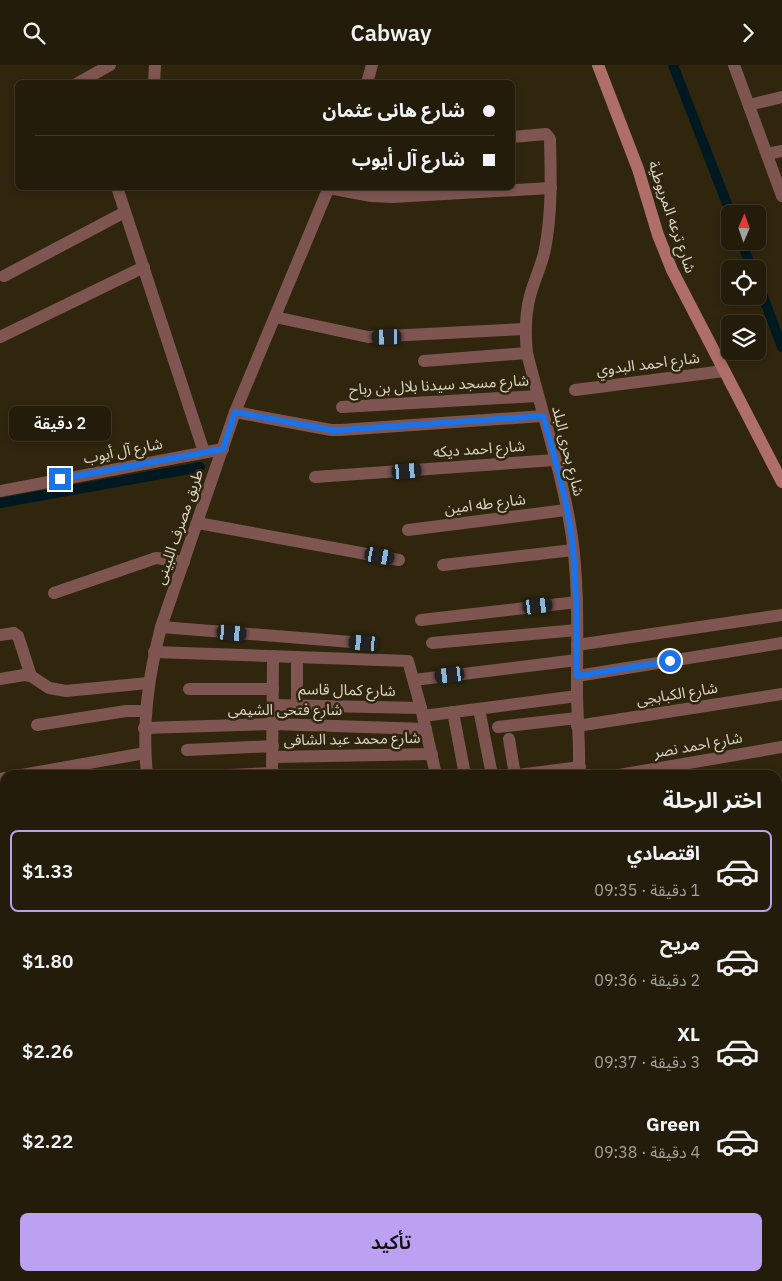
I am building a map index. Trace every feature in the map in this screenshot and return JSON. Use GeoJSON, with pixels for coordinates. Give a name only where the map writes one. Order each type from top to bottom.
{"type":"FeatureCollection","features":[{"type":"Feature","properties":{"kind":"main road","name":"شارع ترعه المريوطية"},"geometry":{"type":"LineString","coordinates":[[598,65],[638,169],[664,253],[782,482]]}},
{"type":"Feature","properties":{"kind":"street"},"geometry":{"type":"LineString","coordinates":[[83,80],[110,65]]}},
{"type":"Feature","properties":{"kind":"street"},"geometry":{"type":"LineString","coordinates":[[154,80],[155,65]]}},
{"type":"Feature","properties":{"kind":"street"},"geometry":{"type":"LineString","coordinates":[[368,80],[372,65]]}},
{"type":"Feature","properties":{"kind":"street"},"geometry":{"type":"LineString","coordinates":[[734,65],[782,196]]}},
{"type":"Feature","properties":{"kind":"street"},"geometry":{"type":"LineString","coordinates":[[749,105],[782,97]]}},
{"type":"Feature","properties":{"kind":"street","name":"شارع بحرى البلد"},"geometry":{"type":"LineString","coordinates":[[515,137],[546,134],[550,139],[551,189],[546,242],[530,297],[525,329],[527,353],[555,460],[573,549],[577,602],[577,722],[580,770]]}},
{"type":"Feature","properties":{"kind":"street"},"geometry":{"type":"LineString","coordinates":[[767,154],[782,151]]}},
{"type":"Feature","properties":{"kind":"street"},"geometry":{"type":"LineString","coordinates":[[340,190],[371,196],[393,197],[551,189]]}},
{"type":"Feature","properties":{"kind":"street"},"geometry":{"type":"LineString","coordinates":[[118,190],[204,453]]}},
{"type":"Feature","properties":{"kind":"street","name":"طريق مصرف اللبينى"},"geometry":{"type":"LineString","coordinates":[[147,770],[144,728],[145,711],[148,683],[161,627],[235,412],[328,190]]}},
{"type":"Feature","properties":{"kind":"street"},"geometry":{"type":"LineString","coordinates":[[4,276],[125,212]]}},
{"type":"Feature","properties":{"kind":"street"},"geometry":{"type":"LineString","coordinates":[[0,337],[144,267]]}},
{"type":"Feature","properties":{"kind":"street"},"geometry":{"type":"LineString","coordinates":[[275,317],[368,337],[525,329]]}},
{"type":"Feature","properties":{"kind":"street"},"geometry":{"type":"LineString","coordinates":[[424,361],[527,353]]}},
{"type":"Feature","properties":{"kind":"street","name":"شارع احمد البدوي"},"geometry":{"type":"LineString","coordinates":[[575,390],[724,371]]}},
{"type":"Feature","properties":{"kind":"street","name":"شارع مسجد سيدنا بلال بن رباح"},"geometry":{"type":"LineString","coordinates":[[342,407],[538,396]]}},
{"type":"Feature","properties":{"kind":"street"},"geometry":{"type":"LineString","coordinates":[[235,412],[336,430],[543,416]]}},
{"type":"Feature","properties":{"kind":"street","name":"شارع آل أيوب"},"geometry":{"type":"LineString","coordinates":[[2,488],[223,449]]}},
{"type":"Feature","properties":{"kind":"street","name":"شارع احمد ديكه"},"geometry":{"type":"LineString","coordinates":[[315,477],[555,460]]}},
{"type":"Feature","properties":{"kind":"street","name":"شارع طه امين"},"geometry":{"type":"LineString","coordinates":[[408,530],[566,510]]}},
{"type":"Feature","properties":{"kind":"street"},"geometry":{"type":"LineString","coordinates":[[198,523],[399,560]]}},
{"type":"Feature","properties":{"kind":"street"},"geometry":{"type":"LineString","coordinates":[[443,565],[573,549]]}},
{"type":"Feature","properties":{"kind":"street"},"geometry":{"type":"LineString","coordinates":[[54,593],[156,559],[184,562]]}},
{"type":"Feature","properties":{"kind":"street"},"geometry":{"type":"LineString","coordinates":[[421,620],[577,602]]}},
{"type":"Feature","properties":{"kind":"street"},"geometry":{"type":"LineString","coordinates":[[577,645],[782,615]]}},
{"type":"Feature","properties":{"kind":"street"},"geometry":{"type":"LineString","coordinates":[[161,627],[364,643]]}},
{"type":"Feature","properties":{"kind":"street"},"geometry":{"type":"LineString","coordinates":[[432,643],[577,630]]}},
{"type":"Feature","properties":{"kind":"street"},"geometry":{"type":"LineString","coordinates":[[0,635],[14,633],[18,636],[30,676]]}},
{"type":"Feature","properties":{"kind":"street"},"geometry":{"type":"LineString","coordinates":[[577,676],[782,643]]}},
{"type":"Feature","properties":{"kind":"street"},"geometry":{"type":"LineString","coordinates":[[154,652],[408,661],[435,770]]}},
{"type":"Feature","properties":{"kind":"street"},"geometry":{"type":"LineString","coordinates":[[272,770],[273,656]]}},
{"type":"Feature","properties":{"kind":"street"},"geometry":{"type":"LineString","coordinates":[[297,657],[298,705]]}},
{"type":"Feature","properties":{"kind":"street"},"geometry":{"type":"LineString","coordinates":[[414,680],[577,660]]}},
{"type":"Feature","properties":{"kind":"street"},"geometry":{"type":"LineString","coordinates":[[0,679],[24,675],[30,676],[49,687],[66,691],[148,683]]}},
{"type":"Feature","properties":{"kind":"street"},"geometry":{"type":"LineString","coordinates":[[189,689],[273,689]]}},
{"type":"Feature","properties":{"kind":"street","name":"شارع الكبابجى"},"geometry":{"type":"LineString","coordinates":[[498,727],[577,722],[782,694]]}},
{"type":"Feature","properties":{"kind":"street","name":"شارع كمال قاسم"},"geometry":{"type":"LineString","coordinates":[[273,705],[453,712],[577,696]]}},
{"type":"Feature","properties":{"kind":"street"},"geometry":{"type":"LineString","coordinates":[[479,709],[491,770]]}},
{"type":"Feature","properties":{"kind":"street"},"geometry":{"type":"LineString","coordinates":[[38,725],[126,711],[145,711]]}},
{"type":"Feature","properties":{"kind":"street"},"geometry":{"type":"LineString","coordinates":[[453,712],[464,770]]}},
{"type":"Feature","properties":{"kind":"street","name":"شارع فتحى الشيمى"},"geometry":{"type":"LineString","coordinates":[[144,728],[273,724],[426,729]]}},
{"type":"Feature","properties":{"kind":"street"},"geometry":{"type":"LineString","coordinates":[[510,739],[515,770]]}},
{"type":"Feature","properties":{"kind":"street","name":"شارع احمد نصر"},"geometry":{"type":"LineString","coordinates":[[687,769],[782,747]]}},
{"type":"Feature","properties":{"kind":"street","name":"شارع محمد عبد الشافى"},"geometry":{"type":"LineString","coordinates":[[188,749],[432,753]]}},
{"type":"Feature","properties":{"kind":"street"},"geometry":{"type":"LineString","coordinates":[[50,770],[145,753]]}},
{"type":"Feature","properties":{"kind":"waterway"},"geometry":{"type":"LineString","coordinates":[[673,65],[727,205]]}},
{"type":"Feature","properties":{"kind":"waterway"},"geometry":{"type":"LineString","coordinates":[[745,250],[748,260]]}},
{"type":"Feature","properties":{"kind":"waterway"},"geometry":{"type":"LineString","coordinates":[[766,304],[782,347]]}},
{"type":"Feature","properties":{"kind":"waterway"},"geometry":{"type":"LineString","coordinates":[[0,503],[200,467]]}},
{"type":"Feature","properties":{"kind":"route"},"geometry":{"type":"LineString","coordinates":[[60,479],[223,449],[235,412],[331,430],[543,416],[572,536],[577,602],[577,676],[670,661]]}}]}
